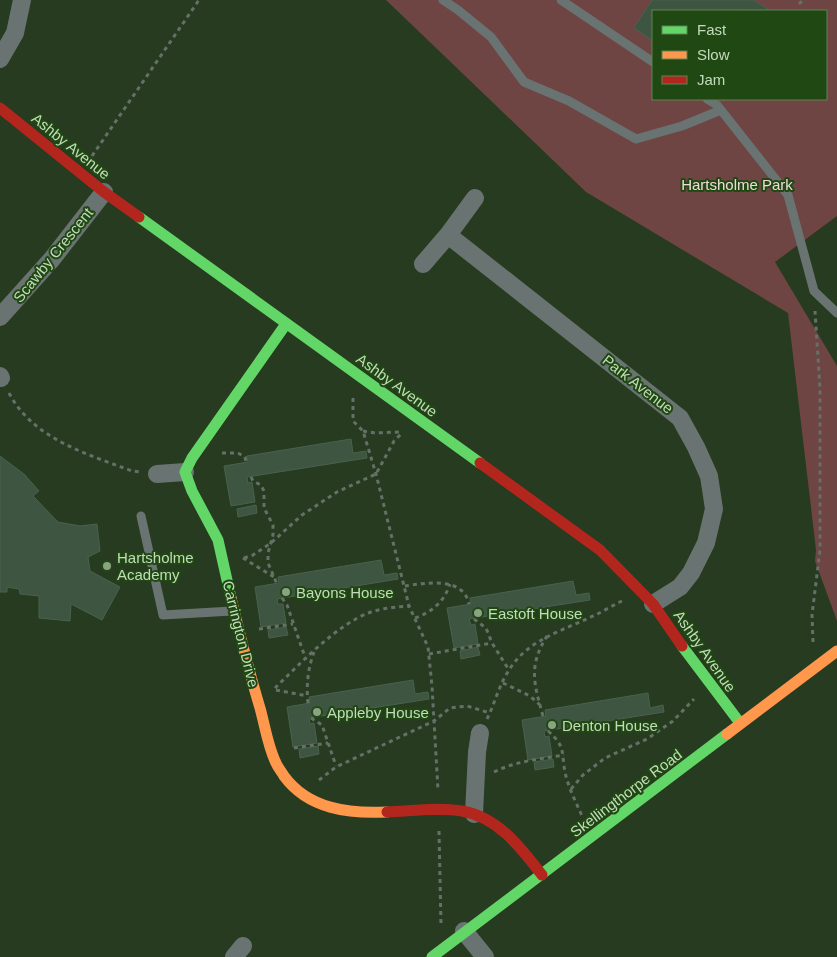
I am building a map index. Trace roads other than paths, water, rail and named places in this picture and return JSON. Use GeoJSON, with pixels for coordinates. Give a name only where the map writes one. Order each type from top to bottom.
{"type":"FeatureCollection","features":[{"type":"Feature","properties":{"kind":"street"},"geometry":{"type":"LineString","coordinates":[[0,59],[15,34],[22,0]]}},
{"type":"Feature","properties":{"kind":"street","name":"Ashby Avenue"},"geometry":{"type":"LineString","coordinates":[[0,108],[104,192],[600,550],[652,604],[709,684],[740,723]]}},
{"type":"Feature","properties":{"kind":"street","name":"Scawby Crescent"},"geometry":{"type":"LineString","coordinates":[[0,317],[52,259],[104,192]]}},
{"type":"Feature","properties":{"kind":"street"},"geometry":{"type":"LineString","coordinates":[[423,264],[448,235],[475,198]]}},
{"type":"Feature","properties":{"kind":"street","name":"Park Avenue"},"geometry":{"type":"LineString","coordinates":[[448,235],[680,418],[696,446],[709,476],[714,509],[706,543],[692,573],[680,587],[652,604]]}},
{"type":"Feature","properties":{"kind":"street"},"geometry":{"type":"LineString","coordinates":[[157,474],[185,472],[192,458],[286,324]]}},
{"type":"Feature","properties":{"kind":"street","name":"Carrington Drive"},"geometry":{"type":"LineString","coordinates":[[185,472],[192,491],[218,540],[239,632],[276,764],[285,779],[305,796],[321,806],[343,812],[370,813],[438,810],[474,814],[494,824],[508,836],[542,875]]}},
{"type":"Feature","properties":{"kind":"street","name":"Skellingthorpe Road"},"geometry":{"type":"LineString","coordinates":[[432,957],[837,651]]}},
{"type":"Feature","properties":{"kind":"street"},"geometry":{"type":"LineString","coordinates":[[474,814],[477,752],[480,734]]}},
{"type":"Feature","properties":{"kind":"street"},"geometry":{"type":"LineString","coordinates":[[464,931],[485,957]]}},
{"type":"Feature","properties":{"kind":"lane"},"geometry":{"type":"LineString","coordinates":[[443,0],[491,37],[524,82],[569,101],[636,139],[682,126],[721,110]]}},
{"type":"Feature","properties":{"kind":"lane"},"geometry":{"type":"LineString","coordinates":[[561,0],[652,61]]}},
{"type":"Feature","properties":{"kind":"lane"},"geometry":{"type":"LineString","coordinates":[[708,100],[721,110],[788,195],[814,291],[837,313]]}},
{"type":"Feature","properties":{"kind":"lane"},"geometry":{"type":"LineString","coordinates":[[141,516],[163,615],[234,611]]}},
{"type":"Feature","properties":{"kind":"place","name":"Hartsholme Academy"},"geometry":{"type":"Point","coordinates":[107,566]}},
{"type":"Feature","properties":{"kind":"place","name":"Bayons House"},"geometry":{"type":"Point","coordinates":[286,592]}},
{"type":"Feature","properties":{"kind":"place","name":"Eastoft House"},"geometry":{"type":"Point","coordinates":[478,613]}},
{"type":"Feature","properties":{"kind":"place","name":"Appleby House"},"geometry":{"type":"Point","coordinates":[317,712]}},
{"type":"Feature","properties":{"kind":"place","name":"Denton House"},"geometry":{"type":"Point","coordinates":[552,725]}},
{"type":"Feature","properties":{"kind":"park label","name":"Hartsholme Park"},"geometry":{"type":"Point","coordinates":[737,184]}}]}
